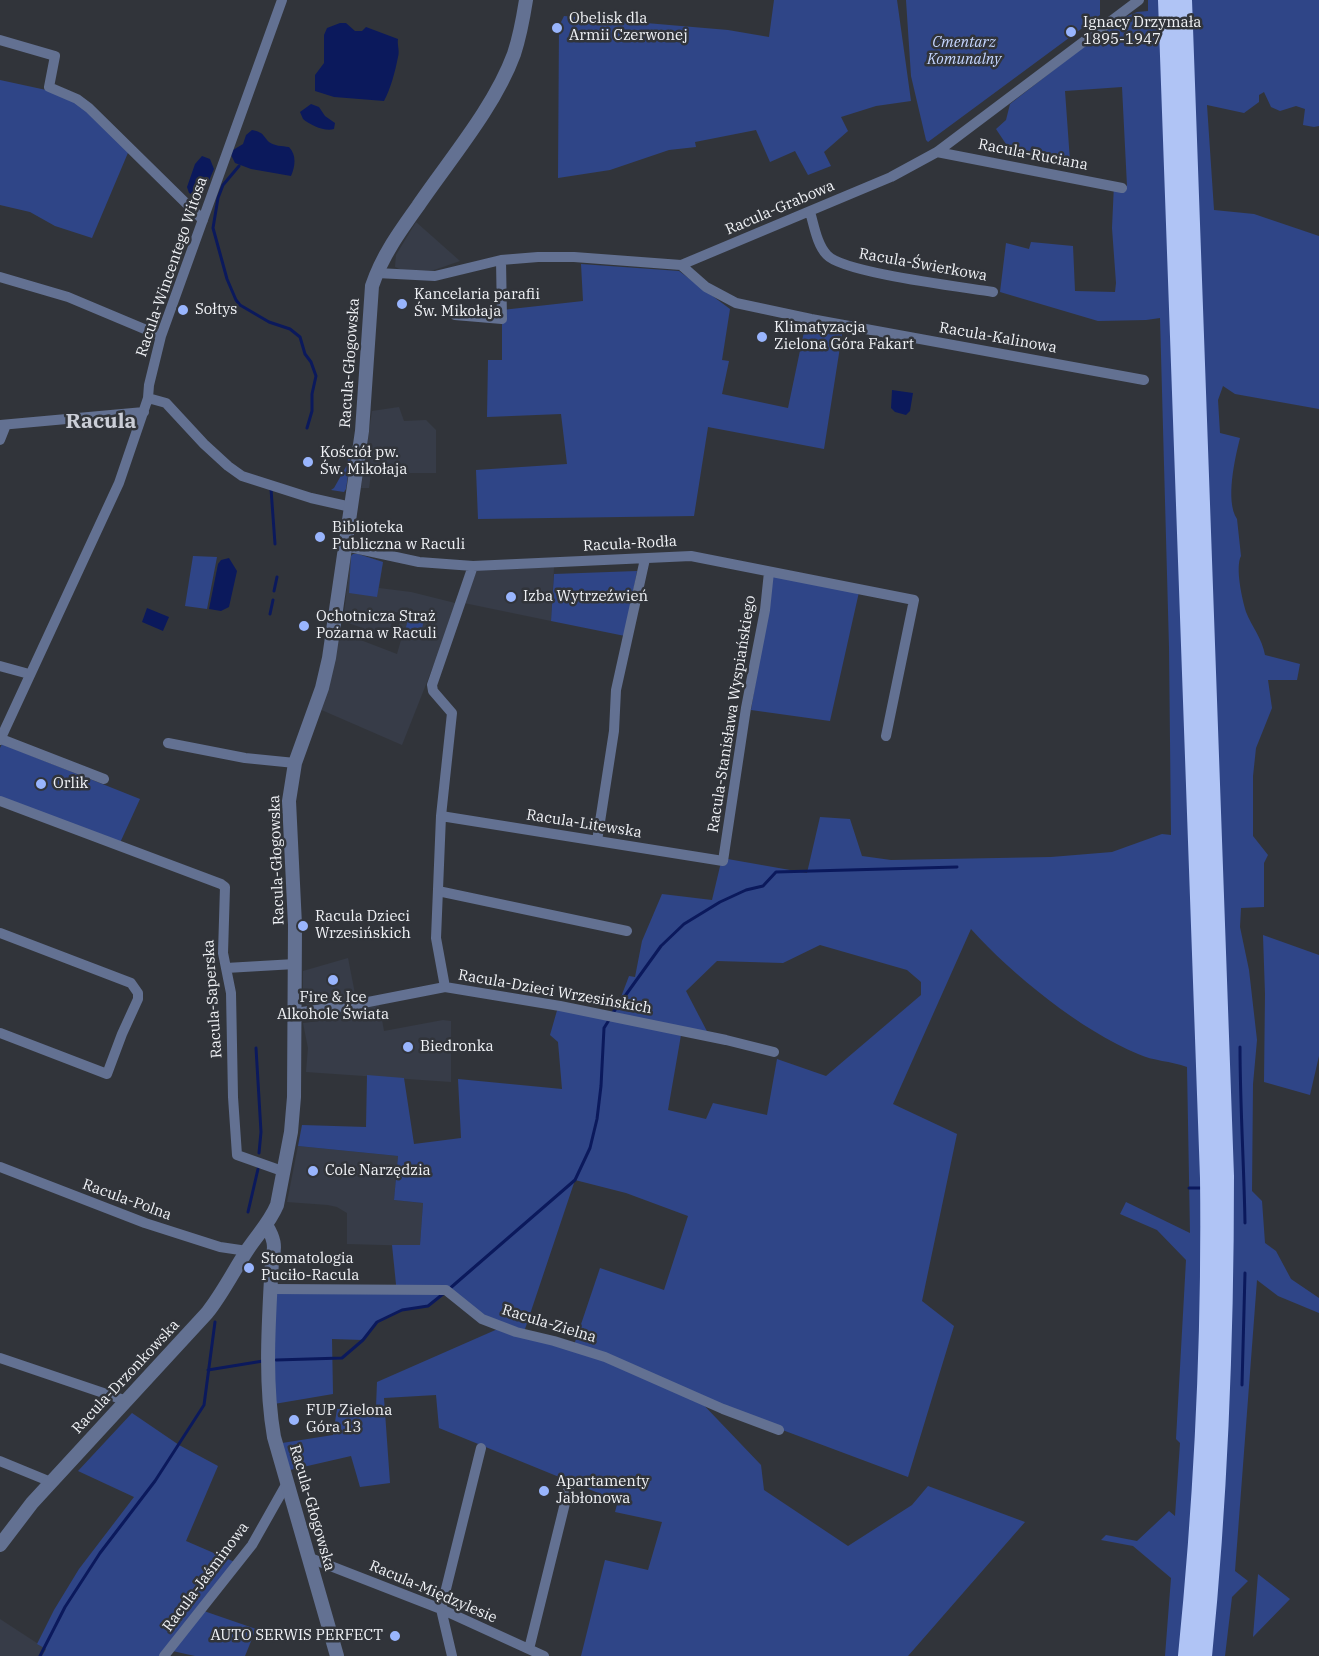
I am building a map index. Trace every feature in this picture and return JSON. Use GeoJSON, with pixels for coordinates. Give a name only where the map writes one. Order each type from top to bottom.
{"type":"FeatureCollection","features":[{"type":"Feature","properties":{"kind":"highway"},"geometry":{"type":"LineString","coordinates":[[1167,0],[1199,674]]}},
{"type":"Feature","properties":{"kind":"highway"},"geometry":{"type":"LineString","coordinates":[[1183,0],[1199,674],[1218,1249],[1221,1417],[1203,1656]]}},
{"type":"Feature","properties":{"kind":"highway"},"geometry":{"type":"LineString","coordinates":[[1187,1656],[1195,1581],[1218,1249]]}},
{"type":"Feature","properties":{"kind":"street","name":"Racula-Wincentego Witosa"},"geometry":{"type":"LineString","coordinates":[[0,739],[119,483],[148,398],[149,384],[161,336],[282,0]]}},
{"type":"Feature","properties":{"kind":"street","name":"Racula-Głogowska"},"geometry":{"type":"LineString","coordinates":[[337,1656],[274,1437],[270,1414],[268,1341],[272,1260],[275,1249],[274,1239],[266,1225],[277,1205],[285,1172],[294,1114],[295,964],[289,801],[295,763],[326,673],[366,393],[370,300],[377,273],[394,241],[500,85],[519,40],[526,0]]}},
{"type":"Feature","properties":{"kind":"street","name":"Racula-Grabowa"},"geometry":{"type":"LineString","coordinates":[[377,273],[435,276],[501,260],[574,257],[681,266],[917,165],[1139,0]]}},
{"type":"Feature","properties":{"kind":"street"},"geometry":{"type":"LineString","coordinates":[[0,40],[55,56],[49,87],[77,99],[89,108],[203,220]]}},
{"type":"Feature","properties":{"kind":"street","name":"Racula-Ruciana"},"geometry":{"type":"LineString","coordinates":[[937,152],[1122,188]]}},
{"type":"Feature","properties":{"kind":"street","name":"Racula-Świerkowa"},"geometry":{"type":"LineString","coordinates":[[810,212],[822,248],[827,256],[836,262],[893,276],[993,292]]}},
{"type":"Feature","properties":{"kind":"street"},"geometry":{"type":"LineString","coordinates":[[455,315],[502,320],[501,260]]}},
{"type":"Feature","properties":{"kind":"street","name":"Racula-Kalinowa"},"geometry":{"type":"LineString","coordinates":[[681,266],[706,287],[736,303],[811,319],[1144,380]]}},
{"type":"Feature","properties":{"kind":"street"},"geometry":{"type":"LineString","coordinates":[[0,277],[68,297],[161,336]]}},
{"type":"Feature","properties":{"kind":"street"},"geometry":{"type":"LineString","coordinates":[[148,398],[166,403],[204,444],[242,476],[311,498],[351,507]]}},
{"type":"Feature","properties":{"kind":"street"},"geometry":{"type":"LineString","coordinates":[[0,441],[3,425],[144,412]]}},
{"type":"Feature","properties":{"kind":"street","name":"Racula-Rodła"},"geometry":{"type":"LineString","coordinates":[[345,546],[419,562],[473,566],[691,556],[914,600],[886,736]]}},
{"type":"Feature","properties":{"kind":"street"},"geometry":{"type":"LineString","coordinates":[[597,841],[614,731],[616,690],[645,559]]}},
{"type":"Feature","properties":{"kind":"street"},"geometry":{"type":"LineString","coordinates":[[445,987],[436,938],[441,816],[452,713],[433,691],[432,686],[473,566]]}},
{"type":"Feature","properties":{"kind":"street","name":"Racula-Stanisława Wyspiańskiego"},"geometry":{"type":"LineString","coordinates":[[723,861],[746,708],[765,610],[769,572]]}},
{"type":"Feature","properties":{"kind":"street"},"geometry":{"type":"LineString","coordinates":[[0,666],[30,674]]}},
{"type":"Feature","properties":{"kind":"street"},"geometry":{"type":"LineString","coordinates":[[0,739],[104,779]]}},
{"type":"Feature","properties":{"kind":"street"},"geometry":{"type":"LineString","coordinates":[[168,743],[244,758],[295,763]]}},
{"type":"Feature","properties":{"kind":"street","name":"Racula-Saperska"},"geometry":{"type":"LineString","coordinates":[[0,801],[223,885],[225,889],[223,952],[231,993],[233,1096],[237,1155],[285,1172]]}},
{"type":"Feature","properties":{"kind":"street","name":"Racula-Litewska"},"geometry":{"type":"LineString","coordinates":[[441,816],[723,861]]}},
{"type":"Feature","properties":{"kind":"street"},"geometry":{"type":"LineString","coordinates":[[438,891],[627,931]]}},
{"type":"Feature","properties":{"kind":"street"},"geometry":{"type":"LineString","coordinates":[[0,933],[130,983],[138,993],[138,999],[107,1074],[0,1033]]}},
{"type":"Feature","properties":{"kind":"street"},"geometry":{"type":"LineString","coordinates":[[226,968],[295,964]]}},
{"type":"Feature","properties":{"kind":"street","name":"Racula-Dzieci Wrzesińskich"},"geometry":{"type":"LineString","coordinates":[[295,1013],[358,1004],[445,987],[560,1006],[774,1052]]}},
{"type":"Feature","properties":{"kind":"street","name":"Racula-Polna"},"geometry":{"type":"LineString","coordinates":[[0,1167],[145,1223],[220,1247],[251,1245]]}},
{"type":"Feature","properties":{"kind":"street","name":"Racula-Drzonkowska"},"geometry":{"type":"LineString","coordinates":[[0,1545],[15,1523],[51,1482],[217,1300],[266,1225]]}},
{"type":"Feature","properties":{"kind":"street"},"geometry":{"type":"LineString","coordinates":[[251,1245],[267,1252],[272,1260]]}},
{"type":"Feature","properties":{"kind":"street","name":"Racula-Zielna"},"geometry":{"type":"LineString","coordinates":[[270,1289],[448,1292],[482,1318],[516,1332],[605,1357],[723,1409],[779,1430]]}},
{"type":"Feature","properties":{"kind":"street"},"geometry":{"type":"LineString","coordinates":[[0,1358],[127,1401]]}},
{"type":"Feature","properties":{"kind":"street"},"geometry":{"type":"LineString","coordinates":[[452,1656],[441,1609],[480,1448]]}},
{"type":"Feature","properties":{"kind":"street"},"geometry":{"type":"LineString","coordinates":[[0,1461],[51,1482]]}},
{"type":"Feature","properties":{"kind":"street","name":"Racula-Jaśminowa"},"geometry":{"type":"LineString","coordinates":[[164,1656],[252,1545],[287,1483]]}},
{"type":"Feature","properties":{"kind":"street"},"geometry":{"type":"LineString","coordinates":[[529,1649],[570,1483]]}},
{"type":"Feature","properties":{"kind":"street","name":"Racula-Międzylesie"},"geometry":{"type":"LineString","coordinates":[[310,1558],[441,1609],[544,1656]]}},
{"type":"Feature","properties":{"kind":"shaded area"},"geometry":{"type":"Polygon","coordinates":[[[346,23],[355,31],[362,31],[366,27],[398,39],[397,63],[384,101],[334,97],[315,91],[315,75],[324,63],[324,35],[327,28],[346,23]]]}},
{"type":"Feature","properties":{"kind":"shaded area"},"geometry":{"type":"Polygon","coordinates":[[[311,104],[319,107],[325,116],[335,123],[334,129],[326,130],[303,119],[300,112],[311,104]]]}},
{"type":"Feature","properties":{"kind":"shaded area"},"geometry":{"type":"Polygon","coordinates":[[[252,130],[261,133],[271,143],[289,147],[294,161],[291,176],[251,169],[235,163],[231,155],[233,150],[243,144],[246,135],[252,130]]]}},
{"type":"Feature","properties":{"kind":"shaded area"},"geometry":{"type":"Polygon","coordinates":[[[202,156],[210,159],[214,169],[204,192],[194,196],[189,193],[187,187],[195,164],[202,156]]]}},
{"type":"Feature","properties":{"kind":"shaded area"},"geometry":{"type":"Polygon","coordinates":[[[416,222],[460,261],[434,270],[402,270],[395,267],[396,255],[416,222]]]}},
{"type":"Feature","properties":{"kind":"shaded area"},"geometry":{"type":"Polygon","coordinates":[[[892,390],[913,393],[910,411],[906,415],[895,412],[891,408],[892,390]]]}},
{"type":"Feature","properties":{"kind":"shaded area"},"geometry":{"type":"Polygon","coordinates":[[[399,407],[404,421],[426,420],[436,430],[436,473],[371,473],[369,488],[361,488],[372,411],[399,407]]]}},
{"type":"Feature","properties":{"kind":"shaded area"},"geometry":{"type":"Polygon","coordinates":[[[353,554],[383,562],[379,588],[411,592],[455,603],[438,654],[402,745],[317,708],[337,631],[397,654],[401,640],[395,638],[402,613],[387,611],[386,619],[393,620],[387,637],[343,621],[353,554]]]}},
{"type":"Feature","properties":{"kind":"shaded area"},"geometry":{"type":"Polygon","coordinates":[[[229,558],[237,571],[229,607],[221,611],[209,609],[218,564],[221,560],[229,558]]]}},
{"type":"Feature","properties":{"kind":"shaded area"},"geometry":{"type":"Polygon","coordinates":[[[554,567],[551,621],[464,603],[477,570],[554,567]]]}},
{"type":"Feature","properties":{"kind":"shaded area"},"geometry":{"type":"Polygon","coordinates":[[[147,608],[169,617],[163,631],[142,622],[147,608]]]}},
{"type":"Feature","properties":{"kind":"shaded area"},"geometry":{"type":"Polygon","coordinates":[[[348,958],[356,999],[325,1005],[307,1005],[303,1001],[303,971],[348,958]]]}},
{"type":"Feature","properties":{"kind":"shaded area"},"geometry":{"type":"Polygon","coordinates":[[[379,1003],[384,1031],[443,1020],[451,1021],[451,1082],[306,1072],[308,1048],[303,1023],[319,1021],[318,1013],[379,1003]]]}},
{"type":"Feature","properties":{"kind":"shaded area"},"geometry":{"type":"Polygon","coordinates":[[[298,1146],[398,1156],[394,1200],[423,1203],[420,1246],[347,1244],[347,1213],[328,1205],[287,1202],[298,1146]]]}},
{"type":"Feature","properties":{"kind":"shaded area"},"geometry":{"type":"Polygon","coordinates":[[[0,1619],[46,1649],[42,1656],[0,1656],[0,1619]]]}},
{"type":"Feature","properties":{"kind":"green space"},"geometry":{"type":"Polygon","coordinates":[[[774,0],[897,0],[911,101],[876,106],[841,117],[848,131],[824,152],[831,166],[808,175],[795,151],[770,162],[756,130],[695,142],[696,147],[669,150],[610,170],[558,178],[559,26],[564,16],[728,30],[769,37],[774,0]]]}},
{"type":"Feature","properties":{"kind":"green space","name":"Cmentarz Komunalny"},"geometry":{"type":"Polygon","coordinates":[[[906,0],[1100,0],[1100,15],[928,142],[911,76],[906,0]]]}},
{"type":"Feature","properties":{"kind":"green space"},"geometry":{"type":"Polygon","coordinates":[[[1148,0],[1319,0],[1319,126],[1303,125],[1305,109],[1296,106],[1280,111],[1271,107],[1264,92],[1259,95],[1259,102],[1244,113],[1207,105],[1214,210],[1254,214],[1319,236],[1319,409],[1235,394],[1223,386],[1218,400],[1220,433],[1240,438],[1231,491],[1233,511],[1237,519],[1241,556],[1239,575],[1246,612],[1265,655],[1300,664],[1297,680],[1268,680],[1272,708],[1256,748],[1253,776],[1253,836],[1268,855],[1264,863],[1264,907],[1241,908],[1240,927],[1249,970],[1257,1040],[1253,1084],[1252,1191],[1262,1201],[1265,1243],[1276,1251],[1291,1279],[1319,1298],[1319,1313],[1278,1296],[1257,1280],[1235,1571],[1248,1581],[1232,1597],[1225,1656],[1165,1656],[1171,1578],[1133,1546],[1101,1540],[1106,1535],[1137,1541],[1169,1511],[1175,1516],[1180,1443],[1176,1439],[1186,1260],[1157,1230],[1120,1214],[1126,1202],[1190,1233],[1187,1067],[1144,1056],[1094,1031],[1048,1000],[1006,964],[971,929],[893,1104],[957,1134],[922,1301],[954,1326],[908,1477],[697,1398],[761,1465],[764,1490],[848,1546],[912,1505],[928,1486],[1025,1522],[908,1656],[581,1656],[605,1560],[648,1570],[662,1522],[615,1512],[618,1501],[439,1428],[436,1395],[384,1398],[390,1483],[360,1487],[351,1456],[290,1470],[282,1443],[333,1435],[337,1409],[376,1407],[377,1382],[500,1328],[447,1292],[428,1306],[402,1310],[377,1322],[363,1340],[332,1339],[333,1394],[274,1404],[272,1376],[276,1293],[397,1294],[392,1245],[420,1245],[423,1203],[394,1200],[398,1156],[298,1146],[302,1125],[366,1127],[367,1075],[404,1078],[414,1144],[461,1138],[458,1079],[562,1089],[558,1042],[550,1035],[558,1007],[610,1018],[618,1005],[629,976],[635,977],[642,941],[662,894],[712,900],[722,858],[807,873],[820,817],[850,819],[862,856],[891,860],[1051,857],[1112,852],[1162,834],[1171,835],[1169,647],[1160,318],[1098,321],[1000,292],[1006,243],[1029,249],[1031,242],[1073,246],[1075,291],[1115,292],[1112,228],[1114,184],[1127,186],[1122,87],[1065,91],[1070,161],[1008,147],[996,129],[1006,120],[1010,104],[1118,20],[1137,12],[1148,11],[1148,0]],[[820,945],[783,963],[717,961],[686,991],[711,1039],[681,1035],[668,1110],[706,1119],[713,1103],[767,1115],[777,1059],[826,1076],[921,995],[921,982],[907,970],[820,945]],[[575,1180],[523,1335],[573,1348],[600,1268],[664,1290],[688,1216],[626,1193],[575,1180]]]}},
{"type":"Feature","properties":{"kind":"green space"},"geometry":{"type":"Polygon","coordinates":[[[0,80],[60,93],[84,102],[130,148],[92,238],[55,226],[30,212],[0,205],[0,80]]]}},
{"type":"Feature","properties":{"kind":"green space"},"geometry":{"type":"Polygon","coordinates":[[[581,264],[679,271],[730,309],[722,360],[729,361],[722,394],[788,408],[806,322],[843,328],[824,449],[708,427],[694,516],[478,519],[476,470],[567,464],[561,414],[487,417],[488,360],[502,360],[502,310],[583,301],[581,264]]]}},
{"type":"Feature","properties":{"kind":"green space"},"geometry":{"type":"Polygon","coordinates":[[[350,447],[352,448],[346,489],[344,492],[331,490],[347,465],[350,447]]]}},
{"type":"Feature","properties":{"kind":"green space"},"geometry":{"type":"Polygon","coordinates":[[[353,554],[383,562],[377,597],[349,593],[353,554]]]}},
{"type":"Feature","properties":{"kind":"green space"},"geometry":{"type":"Polygon","coordinates":[[[193,556],[217,557],[207,609],[185,606],[193,556]]]}},
{"type":"Feature","properties":{"kind":"green space"},"geometry":{"type":"Polygon","coordinates":[[[637,571],[625,636],[551,621],[554,574],[637,571]]]}},
{"type":"Feature","properties":{"kind":"green space"},"geometry":{"type":"Polygon","coordinates":[[[772,576],[859,592],[830,721],[751,710],[772,576]]]}},
{"type":"Feature","properties":{"kind":"green space"},"geometry":{"type":"Polygon","coordinates":[[[410,614],[425,618],[419,638],[404,633],[410,614]]]}},
{"type":"Feature","properties":{"kind":"green space"},"geometry":{"type":"Polygon","coordinates":[[[2,744],[140,799],[119,845],[0,798],[0,748],[2,744]]]}},
{"type":"Feature","properties":{"kind":"green space"},"geometry":{"type":"Polygon","coordinates":[[[1263,935],[1319,955],[1319,1056],[1310,1095],[1264,1082],[1263,935]]]}},
{"type":"Feature","properties":{"kind":"green space"},"geometry":{"type":"Polygon","coordinates":[[[132,1413],[179,1445],[218,1466],[186,1541],[237,1563],[201,1610],[256,1629],[245,1656],[195,1656],[168,1650],[163,1656],[42,1656],[46,1649],[37,1644],[54,1610],[79,1569],[134,1497],[78,1471],[132,1413]]]}},
{"type":"Feature","properties":{"kind":"green space"},"geometry":{"type":"Polygon","coordinates":[[[1258,1574],[1290,1599],[1253,1637],[1258,1574]]]}},
{"type":"Feature","properties":{"kind":"waterway"},"geometry":{"type":"LineString","coordinates":[[239,166],[223,185],[218,198],[213,228],[227,279],[236,300],[240,305],[269,322],[290,329],[300,337],[305,354],[316,376],[312,394],[312,411],[307,428]]}},
{"type":"Feature","properties":{"kind":"waterway"},"geometry":{"type":"LineString","coordinates":[[271,489],[275,544]]}},
{"type":"Feature","properties":{"kind":"waterway"},"geometry":{"type":"LineString","coordinates":[[274,591],[277,577]]}},
{"type":"Feature","properties":{"kind":"waterway"},"geometry":{"type":"LineString","coordinates":[[270,614],[273,600]]}},
{"type":"Feature","properties":{"kind":"waterway"},"geometry":{"type":"LineString","coordinates":[[612,1014],[661,946],[684,924],[720,902],[746,890],[763,886],[776,872],[957,867]]}},
{"type":"Feature","properties":{"kind":"waterway"},"geometry":{"type":"LineString","coordinates":[[448,1290],[575,1180],[590,1148],[597,1119],[604,1028],[609,1020]]}},
{"type":"Feature","properties":{"kind":"waterway"},"geometry":{"type":"LineString","coordinates":[[1240,1047],[1245,1223]]}},
{"type":"Feature","properties":{"kind":"waterway"},"geometry":{"type":"LineString","coordinates":[[256,1048],[261,1132],[259,1153]]}},
{"type":"Feature","properties":{"kind":"waterway"},"geometry":{"type":"LineString","coordinates":[[248,1212],[258,1169]]}},
{"type":"Feature","properties":{"kind":"waterway"},"geometry":{"type":"LineString","coordinates":[[1189,1188],[1202,1188]]}},
{"type":"Feature","properties":{"kind":"waterway"},"geometry":{"type":"LineString","coordinates":[[1242,1385],[1245,1273]]}},
{"type":"Feature","properties":{"kind":"waterway"},"geometry":{"type":"LineString","coordinates":[[276,1360],[342,1358],[363,1340],[377,1322],[402,1310],[428,1306],[443,1294]]}},
{"type":"Feature","properties":{"kind":"waterway"},"geometry":{"type":"LineString","coordinates":[[40,1656],[65,1607],[100,1553],[155,1481],[204,1405],[215,1322]]}},
{"type":"Feature","properties":{"kind":"waterway"},"geometry":{"type":"LineString","coordinates":[[208,1370],[263,1361]]}},
{"type":"Feature","properties":{"kind":"place","name":"Obelisk dla Armii Czerwonej"},"geometry":{"type":"Point","coordinates":[557,28]}},
{"type":"Feature","properties":{"kind":"place","name":"Ignacy Drzymała 1895-1947"},"geometry":{"type":"Point","coordinates":[1071,32]}},
{"type":"Feature","properties":{"kind":"place","name":"Kancelaria parafii Św. Mikołaja"},"geometry":{"type":"Point","coordinates":[402,304]}},
{"type":"Feature","properties":{"kind":"place","name":"Sołtys"},"geometry":{"type":"Point","coordinates":[183,310]}},
{"type":"Feature","properties":{"kind":"place","name":"Klimatyzacja Zielona Góra Fakart"},"geometry":{"type":"Point","coordinates":[762,337]}},
{"type":"Feature","properties":{"kind":"place","name":"Kościół pw. Św. Mikołaja"},"geometry":{"type":"Point","coordinates":[308,462]}},
{"type":"Feature","properties":{"kind":"place","name":"Biblioteka Publiczna w Raculi"},"geometry":{"type":"Point","coordinates":[320,537]}},
{"type":"Feature","properties":{"kind":"place","name":"Izba Wytrzeźwień"},"geometry":{"type":"Point","coordinates":[511,597]}},
{"type":"Feature","properties":{"kind":"place","name":"Ochotnicza Straż Pożarna w Raculi"},"geometry":{"type":"Point","coordinates":[304,626]}},
{"type":"Feature","properties":{"kind":"place","name":"Orlik"},"geometry":{"type":"Point","coordinates":[41,784]}},
{"type":"Feature","properties":{"kind":"place","name":"Racula Dzieci Wrzesińskich"},"geometry":{"type":"Point","coordinates":[303,926]}},
{"type":"Feature","properties":{"kind":"place","name":"Fire & Ice Alkohole Świata"},"geometry":{"type":"Point","coordinates":[333,980]}},
{"type":"Feature","properties":{"kind":"place","name":"Biedronka"},"geometry":{"type":"Point","coordinates":[408,1047]}},
{"type":"Feature","properties":{"kind":"place","name":"Cole Narzędzia"},"geometry":{"type":"Point","coordinates":[313,1171]}},
{"type":"Feature","properties":{"kind":"place","name":"Stomatologia Puciło-Racula"},"geometry":{"type":"Point","coordinates":[249,1268]}},
{"type":"Feature","properties":{"kind":"place","name":"FUP Zielona Góra 13"},"geometry":{"type":"Point","coordinates":[294,1420]}},
{"type":"Feature","properties":{"kind":"place","name":"Apartamenty Jabłonowa"},"geometry":{"type":"Point","coordinates":[544,1491]}},
{"type":"Feature","properties":{"kind":"place","name":"AUTO SERWIS PERFECT"},"geometry":{"type":"Point","coordinates":[395,1636]}},
{"type":"Feature","properties":{"kind":"district","name":"Racula"},"geometry":{"type":"Point","coordinates":[101,422]}}]}
